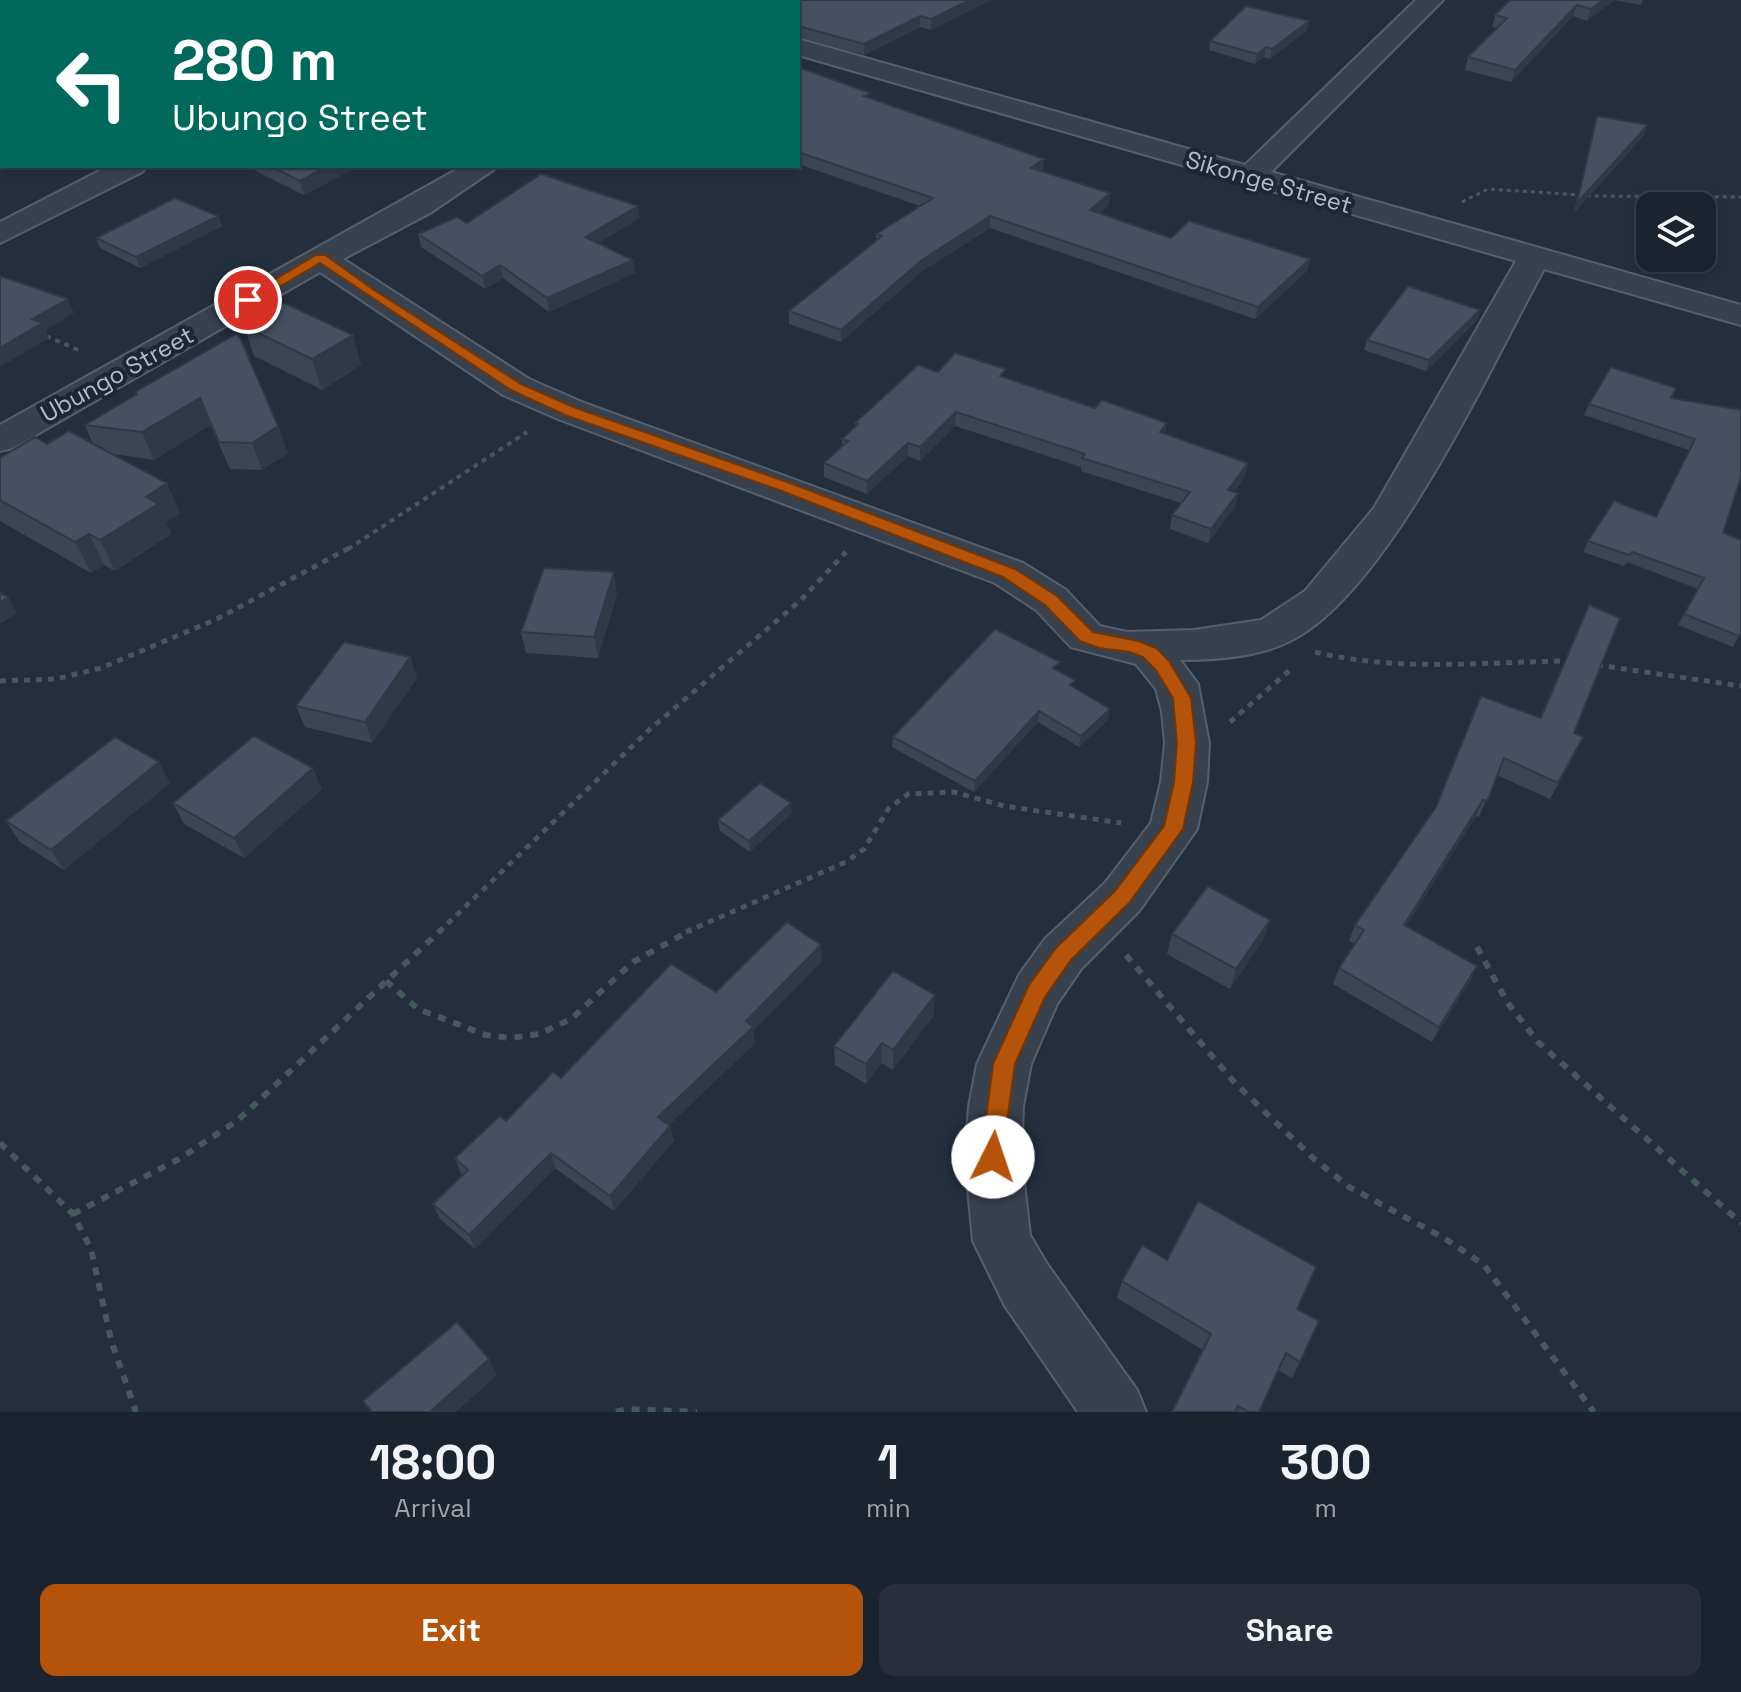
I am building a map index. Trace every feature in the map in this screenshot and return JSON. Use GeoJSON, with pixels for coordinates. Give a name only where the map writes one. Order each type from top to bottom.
{"type":"FeatureCollection","features":[{"type":"Feature","properties":{"kind":"street"},"geometry":{"type":"LineString","coordinates":[[1250,177],[1326,95],[1383,48],[1430,0]]}},
{"type":"Feature","properties":{"kind":"street","name":"Sikonge Street"},"geometry":{"type":"LineString","coordinates":[[800,48],[1741,315]]}},
{"type":"Feature","properties":{"kind":"street"},"geometry":{"type":"LineString","coordinates":[[0,234],[128,168]]}},
{"type":"Feature","properties":{"kind":"street","name":"Ubungo Street"},"geometry":{"type":"LineString","coordinates":[[0,440],[419,206],[481,168]]}},
{"type":"Feature","properties":{"kind":"street"},"geometry":{"type":"LineString","coordinates":[[321,258],[369,293],[516,387],[571,411],[784,487],[1009,573],[1051,600],[1086,637],[1099,642],[1132,646],[1194,645],[1274,632],[1320,601],[1390,515],[1534,258]]}},
{"type":"Feature","properties":{"kind":"street"},"geometry":{"type":"LineString","coordinates":[[1115,1412],[1026,1285],[1002,1241],[993,1157],[1004,1064],[1018,1027],[1037,991],[1063,954],[1122,897],[1173,829],[1184,782],[1187,743],[1184,712],[1176,684],[1150,653],[1132,646]]}},
{"type":"Feature","properties":{"kind":"path"},"geometry":{"type":"LineString","coordinates":[[1448,233],[1462,202],[1488,189],[1595,196],[1741,197]]}},
{"type":"Feature","properties":{"kind":"path"},"geometry":{"type":"LineString","coordinates":[[39,333],[126,370]]}},
{"type":"Feature","properties":{"kind":"path"},"geometry":{"type":"LineString","coordinates":[[0,681],[56,679],[101,668],[230,613],[333,559],[531,429],[571,411]]}},
{"type":"Feature","properties":{"kind":"path"},"geometry":{"type":"LineString","coordinates":[[73,1214],[179,1159],[238,1120],[649,730],[801,600],[872,522]]}},
{"type":"Feature","properties":{"kind":"path"},"geometry":{"type":"LineString","coordinates":[[1243,639],[1383,664],[1420,667],[1481,661],[1569,661]]}},
{"type":"Feature","properties":{"kind":"path"},"geometry":{"type":"LineString","coordinates":[[1584,663],[1741,686]]}},
{"type":"Feature","properties":{"kind":"path"},"geometry":{"type":"LineString","coordinates":[[1187,743],[1236,718],[1291,668]]}},
{"type":"Feature","properties":{"kind":"path"},"geometry":{"type":"LineString","coordinates":[[386,981],[418,1009],[486,1035],[510,1038],[539,1034],[571,1019],[633,962],[682,934],[846,862],[864,849],[889,808],[908,794],[954,792],[1004,806],[1173,829]]}},
{"type":"Feature","properties":{"kind":"path"},"geometry":{"type":"LineString","coordinates":[[1097,920],[1225,1072],[1278,1128],[1349,1187],[1444,1238],[1484,1265],[1594,1412]]}},
{"type":"Feature","properties":{"kind":"path"},"geometry":{"type":"LineString","coordinates":[[1477,947],[1507,1002],[1538,1042],[1741,1223]]}},
{"type":"Feature","properties":{"kind":"path"},"geometry":{"type":"LineString","coordinates":[[0,1143],[73,1214],[91,1249],[111,1340],[136,1412]]}},
{"type":"Feature","properties":{"kind":"path"},"geometry":{"type":"LineString","coordinates":[[616,1412],[697,1412]]}},
{"type":"Feature","properties":{"kind":"building"},"geometry":{"type":"Polygon","coordinates":[[[800,0],[970,0],[931,19],[920,16],[864,44],[800,27],[800,0]]]}},
{"type":"Feature","properties":{"kind":"building"},"geometry":{"type":"Polygon","coordinates":[[[1510,0],[1603,0],[1591,9],[1577,5],[1515,70],[1468,57],[1507,18],[1495,15],[1510,0]]]}},
{"type":"Feature","properties":{"kind":"building"},"geometry":{"type":"Polygon","coordinates":[[[1246,6],[1309,21],[1272,49],[1266,47],[1257,54],[1210,41],[1246,6]]]}},
{"type":"Feature","properties":{"kind":"building"},"geometry":{"type":"Polygon","coordinates":[[[800,68],[870,93],[864,96],[1044,159],[1031,168],[1110,193],[1090,210],[1171,238],[1189,221],[1310,259],[1258,307],[990,216],[922,260],[841,330],[789,311],[882,236],[876,234],[933,198],[800,153],[800,68]]]}},
{"type":"Feature","properties":{"kind":"building"},"geometry":{"type":"Polygon","coordinates":[[[1597,116],[1648,125],[1577,203],[1597,116]]]}},
{"type":"Feature","properties":{"kind":"building"},"geometry":{"type":"Polygon","coordinates":[[[274,168],[324,168],[300,181],[274,168]]]}},
{"type":"Feature","properties":{"kind":"building"},"geometry":{"type":"Polygon","coordinates":[[[541,174],[638,206],[585,237],[633,260],[547,298],[500,265],[482,276],[418,234],[457,217],[467,223],[541,174]]]}},
{"type":"Feature","properties":{"kind":"building"},"geometry":{"type":"Polygon","coordinates":[[[175,198],[218,216],[136,257],[96,238],[175,198]]]}},
{"type":"Feature","properties":{"kind":"building"},"geometry":{"type":"Polygon","coordinates":[[[0,276],[68,299],[32,319],[42,323],[0,348],[0,276]]]}},
{"type":"Feature","properties":{"kind":"building"},"geometry":{"type":"Polygon","coordinates":[[[1408,286],[1480,310],[1429,360],[1367,340],[1408,286]]]}},
{"type":"Feature","properties":{"kind":"building"},"geometry":{"type":"Polygon","coordinates":[[[284,303],[353,335],[312,359],[244,326],[284,303]]]}},
{"type":"Feature","properties":{"kind":"building"},"geometry":{"type":"Polygon","coordinates":[[[238,333],[278,426],[252,443],[219,442],[200,398],[142,432],[85,425],[137,394],[135,392],[238,333]]]}},
{"type":"Feature","properties":{"kind":"building"},"geometry":{"type":"Polygon","coordinates":[[[955,353],[1006,369],[1000,376],[1095,408],[1102,400],[1167,423],[1160,432],[1248,463],[1228,490],[1238,493],[1211,529],[1172,515],[1190,492],[1082,458],[1085,454],[956,412],[920,447],[908,443],[867,481],[824,463],[848,441],[842,439],[858,424],[855,423],[918,365],[938,372],[955,353]]]}},
{"type":"Feature","properties":{"kind":"building"},"geometry":{"type":"Polygon","coordinates":[[[1611,367],[1676,388],[1671,398],[1741,410],[1741,477],[1723,533],[1741,540],[1739,636],[1684,614],[1704,578],[1632,552],[1629,555],[1588,541],[1614,501],[1656,517],[1695,439],[1589,404],[1611,367]]]}},
{"type":"Feature","properties":{"kind":"building"},"geometry":{"type":"Polygon","coordinates":[[[69,431],[167,483],[146,497],[158,504],[100,540],[89,534],[75,542],[0,500],[0,458],[35,437],[47,444],[69,431]]]}},
{"type":"Feature","properties":{"kind":"building"},"geometry":{"type":"Polygon","coordinates":[[[544,568],[614,572],[594,637],[521,632],[544,568]]]}},
{"type":"Feature","properties":{"kind":"building"},"geometry":{"type":"Polygon","coordinates":[[[1589,605],[1620,618],[1574,733],[1583,737],[1558,783],[1504,758],[1487,801],[1483,800],[1404,925],[1477,966],[1439,1027],[1339,968],[1364,930],[1355,925],[1436,807],[1481,696],[1541,718],[1589,605]]]}},
{"type":"Feature","properties":{"kind":"building"},"geometry":{"type":"Polygon","coordinates":[[[995,629],[1060,662],[1053,668],[1075,680],[1070,685],[1110,709],[1081,736],[1039,711],[975,781],[893,737],[995,629]]]}},
{"type":"Feature","properties":{"kind":"building"},"geometry":{"type":"Polygon","coordinates":[[[344,642],[410,657],[365,722],[296,706],[344,642]]]}},
{"type":"Feature","properties":{"kind":"building"},"geometry":{"type":"Polygon","coordinates":[[[254,736],[313,768],[234,838],[173,803],[254,736]]]}},
{"type":"Feature","properties":{"kind":"building"},"geometry":{"type":"Polygon","coordinates":[[[115,737],[159,762],[51,850],[6,821],[115,737]]]}},
{"type":"Feature","properties":{"kind":"building"},"geometry":{"type":"Polygon","coordinates":[[[760,783],[791,803],[749,841],[718,820],[760,783]]]}},
{"type":"Feature","properties":{"kind":"building"},"geometry":{"type":"Polygon","coordinates":[[[1208,886],[1270,920],[1236,969],[1172,934],[1208,886]]]}},
{"type":"Feature","properties":{"kind":"building"},"geometry":{"type":"Polygon","coordinates":[[[787,922],[821,945],[746,1021],[753,1027],[658,1117],[670,1126],[610,1196],[551,1153],[469,1235],[433,1204],[468,1170],[455,1158],[500,1116],[506,1121],[553,1072],[561,1078],[671,964],[716,992],[787,922]]]}},
{"type":"Feature","properties":{"kind":"building"},"geometry":{"type":"Polygon","coordinates":[[[893,971],[935,995],[893,1050],[882,1043],[866,1064],[834,1046],[893,971]]]}},
{"type":"Feature","properties":{"kind":"building"},"geometry":{"type":"Polygon","coordinates":[[[1198,1201],[1316,1267],[1297,1309],[1319,1321],[1300,1362],[1286,1353],[1259,1412],[1249,1412],[1238,1406],[1235,1412],[1172,1412],[1211,1334],[1122,1281],[1142,1245],[1167,1260],[1198,1201]]]}},
{"type":"Feature","properties":{"kind":"building"},"geometry":{"type":"Polygon","coordinates":[[[457,1322],[489,1359],[430,1412],[372,1412],[363,1401],[457,1322]]]}},
{"type":"Feature","properties":{"kind":"route"},"geometry":{"type":"LineString","coordinates":[[248,300],[321,258],[369,293],[516,387],[571,411],[784,487],[1009,573],[1051,600],[1086,637],[1099,642],[1132,646],[1150,653],[1162,666],[1182,698],[1187,743],[1184,782],[1173,829],[1122,897],[1063,954],[1037,991],[1018,1027],[1004,1064],[996,1106],[993,1157]]}}]}
